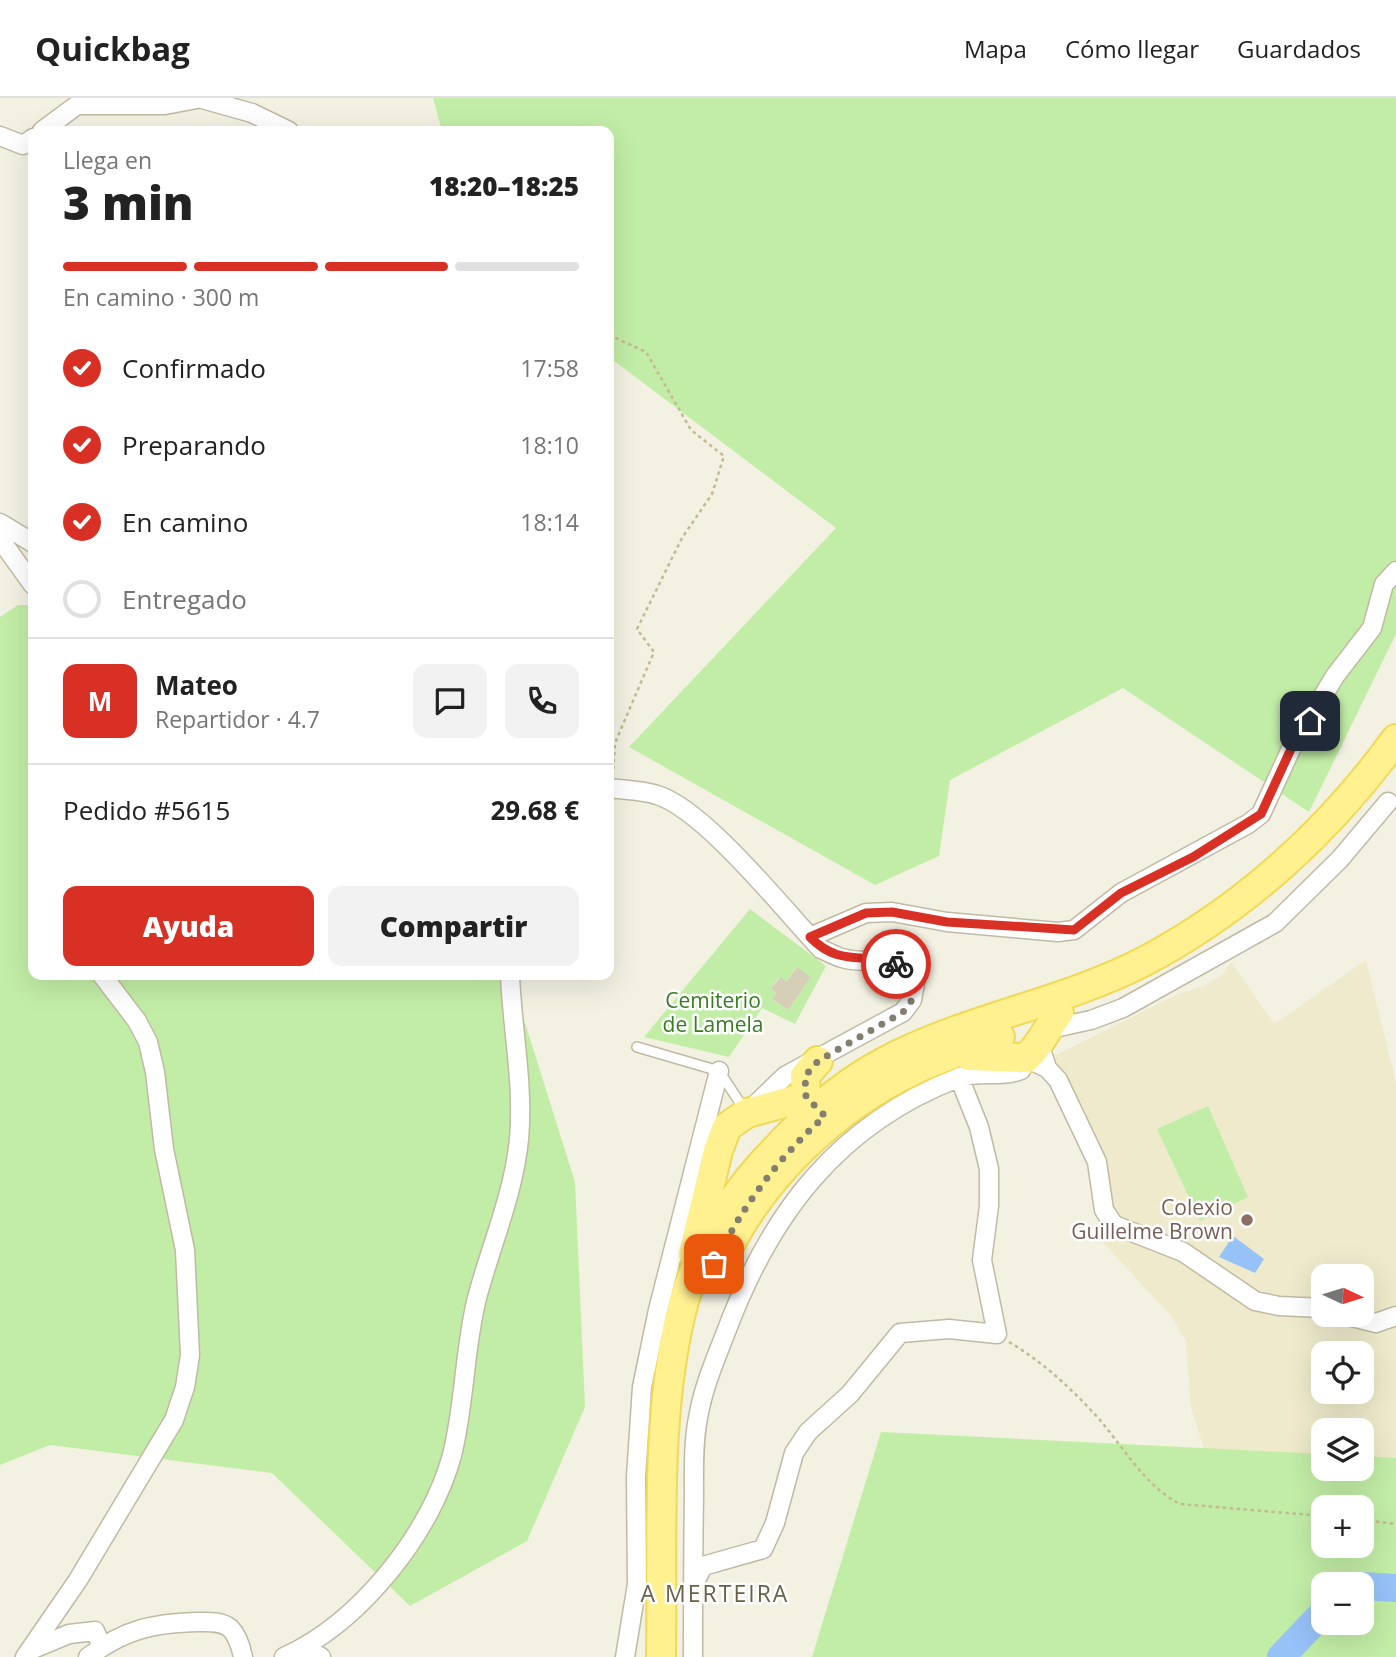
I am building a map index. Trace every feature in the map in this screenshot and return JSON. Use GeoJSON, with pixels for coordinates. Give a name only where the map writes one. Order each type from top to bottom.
{"type":"FeatureCollection","features":[{"type":"Feature","properties":{"kind":"main road"},"geometry":{"type":"LineString","coordinates":[[672,1657],[676,1472],[708,1151],[727,1127],[747,1113],[816,1107],[872,1085],[1057,997],[1144,961],[1229,908],[1304,846],[1364,782],[1396,739]]}},
{"type":"Feature","properties":{"kind":"main road"},"geometry":{"type":"LineString","coordinates":[[927,1058],[973,1055],[1042,1044],[1266,897],[1339,830],[1396,763]]}},
{"type":"Feature","properties":{"kind":"main road"},"geometry":{"type":"LineString","coordinates":[[1013,1032],[1042,1044]]}},
{"type":"Feature","properties":{"kind":"main road"},"geometry":{"type":"LineString","coordinates":[[694,1297],[755,1204],[802,1149],[837,1117],[927,1058],[1013,1032],[1042,1044]]}},
{"type":"Feature","properties":{"kind":"main road"},"geometry":{"type":"LineString","coordinates":[[816,1107],[805,1076],[818,1061]]}},
{"type":"Feature","properties":{"kind":"main road"},"geometry":{"type":"LineString","coordinates":[[661,1657],[666,1411],[673,1347],[694,1297],[714,1264],[753,1183],[816,1107]]}},
{"type":"Feature","properties":{"kind":"main road"},"geometry":{"type":"LineString","coordinates":[[708,1151],[726,1170],[753,1183]]}},
{"type":"Feature","properties":{"kind":"street"},"geometry":{"type":"LineString","coordinates":[[49,126],[77,105],[164,105],[202,98],[252,113],[279,126]]}},
{"type":"Feature","properties":{"kind":"street"},"geometry":{"type":"LineString","coordinates":[[0,136],[23,145],[28,142]]}},
{"type":"Feature","properties":{"kind":"street"},"geometry":{"type":"LineString","coordinates":[[0,523],[28,540]]}},
{"type":"Feature","properties":{"kind":"street"},"geometry":{"type":"LineString","coordinates":[[0,540],[28,578]]}},
{"type":"Feature","properties":{"kind":"street"},"geometry":{"type":"LineString","coordinates":[[810,937],[866,913],[892,912],[947,922],[1074,930],[1121,893],[1248,824],[1261,814],[1291,749],[1335,676],[1371,628],[1384,584],[1396,571]]}},
{"type":"Feature","properties":{"kind":"street"},"geometry":{"type":"LineString","coordinates":[[614,789],[657,794],[680,805],[716,836],[821,949],[843,958],[886,960],[906,968],[915,983],[912,1000],[903,1012],[818,1061],[785,1076],[747,1113]]}},
{"type":"Feature","properties":{"kind":"street"},"geometry":{"type":"LineString","coordinates":[[693,1657],[698,1418],[721,1343],[759,1255],[798,1192],[837,1151],[894,1110],[960,1077],[1008,1075],[1021,1070],[1042,1044],[1123,1008],[1275,923],[1340,859],[1388,802]]}},
{"type":"Feature","properties":{"kind":"street"},"geometry":{"type":"LineString","coordinates":[[29,1653],[174,1420],[185,1387],[190,1355],[185,1250],[164,1149],[155,1072],[148,1042],[137,1021],[106,980]]}},
{"type":"Feature","properties":{"kind":"street"},"geometry":{"type":"LineString","coordinates":[[284,1657],[305,1648],[387,1576],[442,1488],[453,1451],[477,1299],[514,1177],[519,1136],[510,980]]}},
{"type":"Feature","properties":{"kind":"street"},"geometry":{"type":"LineString","coordinates":[[1042,1044],[1097,1162],[1104,1210],[1114,1225],[1183,1252],[1255,1301],[1279,1306],[1311,1307]]}},
{"type":"Feature","properties":{"kind":"street"},"geometry":{"type":"LineString","coordinates":[[625,1657],[636,1584],[636,1477],[642,1387],[658,1310],[708,1151],[719,1071]]}},
{"type":"Feature","properties":{"kind":"street"},"geometry":{"type":"LineString","coordinates":[[693,1587],[704,1566],[763,1549],[775,1523],[794,1453],[808,1432],[850,1394],[900,1334],[916,1329],[949,1329],[996,1334],[982,1260],[989,1206],[989,1169],[979,1127],[960,1077]]}},
{"type":"Feature","properties":{"kind":"street"},"geometry":{"type":"LineString","coordinates":[[1374,1322],[1396,1316]]}},
{"type":"Feature","properties":{"kind":"street"},"geometry":{"type":"LineString","coordinates":[[29,1653],[69,1634],[95,1631],[95,1652],[158,1623],[218,1622],[229,1628],[239,1642],[243,1657]]}},
{"type":"Feature","properties":{"kind":"street"},"geometry":{"type":"LineString","coordinates":[[305,1648],[321,1657]]}},
{"type":"Feature","properties":{"kind":"lane"},"geometry":{"type":"LineString","coordinates":[[636,1047],[719,1071],[747,1113]]}},
{"type":"Feature","properties":{"kind":"path"},"geometry":{"type":"LineString","coordinates":[[614,337],[646,352],[691,430],[724,456],[712,494],[682,538],[638,629],[654,652],[615,743],[614,752]]}},
{"type":"Feature","properties":{"kind":"path"},"geometry":{"type":"LineString","coordinates":[[996,1334],[1041,1361],[1098,1418],[1164,1495],[1180,1504],[1311,1515]]}},
{"type":"Feature","properties":{"kind":"path"},"geometry":{"type":"LineString","coordinates":[[1374,1521],[1396,1524]]}},
{"type":"Feature","properties":{"kind":"shaded area","name":"Colexio Guillelme Brown"},"geometry":{"type":"Polygon","coordinates":[[[1366,960],[1396,1083],[1396,1458],[1387,1458],[1368,1495],[1311,1495],[1311,1505],[1221,1501],[1191,1408],[1186,1341],[1171,1316],[1102,1241],[1094,1199],[1097,1160],[1052,1057],[1178,994],[1204,986],[1223,974],[1231,962],[1274,1024],[1366,960]]]}},
{"type":"Feature","properties":{"kind":"green space"},"geometry":{"type":"Polygon","coordinates":[[[433,98],[1396,98],[1396,634],[1309,812],[1123,688],[950,780],[939,856],[875,885],[629,747],[836,528],[614,361],[614,126],[441,126],[433,98]]]}},
{"type":"Feature","properties":{"kind":"green space"},"geometry":{"type":"Polygon","coordinates":[[[18,605],[28,605],[28,980],[512,980],[575,1182],[585,1407],[527,1541],[410,1606],[272,1473],[50,1445],[0,1465],[0,617],[18,605]]]}},
{"type":"Feature","properties":{"kind":"green space","name":"Cemiterio de Lamela"},"geometry":{"type":"Polygon","coordinates":[[[750,909],[826,966],[795,1024],[762,1008],[729,1057],[644,1037],[750,909]],[[796,967],[787,981],[779,977],[771,989],[776,993],[772,999],[788,1010],[811,977],[796,967]]]}},
{"type":"Feature","properties":{"kind":"green space"},"geometry":{"type":"Polygon","coordinates":[[[1208,1106],[1248,1197],[1200,1221],[1157,1129],[1208,1106]]]}},
{"type":"Feature","properties":{"kind":"green space"},"geometry":{"type":"Polygon","coordinates":[[[881,1432],[1311,1453],[1311,1481],[1374,1481],[1374,1457],[1396,1458],[1396,1657],[812,1657],[881,1432]]]}},
{"type":"Feature","properties":{"kind":"water"},"geometry":{"type":"Polygon","coordinates":[[[1233,1236],[1264,1259],[1255,1273],[1219,1257],[1233,1236]]]}},
{"type":"Feature","properties":{"kind":"building"},"geometry":{"type":"Polygon","coordinates":[[[797,967],[811,977],[788,1010],[772,999],[776,993],[771,989],[780,977],[787,981],[797,967]]]}},
{"type":"Feature","properties":{"kind":"waterway"},"geometry":{"type":"LineString","coordinates":[[1374,1587],[1396,1588]]}},
{"type":"Feature","properties":{"kind":"waterway"},"geometry":{"type":"LineString","coordinates":[[1281,1657],[1311,1626]]}},
{"type":"Feature","properties":{"kind":"way so far"},"geometry":{"type":"LineString","coordinates":[[714,1264],[746,1204],[763,1181],[802,1136],[825,1116],[806,1097],[805,1076],[818,1061],[903,1012],[912,1000],[915,983],[906,968],[896,964]]}},
{"type":"Feature","properties":{"kind":"place","name":"Colexio Guillelme Brown"},"geometry":{"type":"Point","coordinates":[1247,1220]}},
{"type":"Feature","properties":{"kind":"district","name":"A MERTEIRA"},"geometry":{"type":"Point","coordinates":[715,1594]}},
{"type":"Feature","properties":{"kind":"route"},"geometry":{"type":"LineString","coordinates":[[896,964],[886,960],[843,958],[821,949],[810,937],[866,913],[892,912],[947,922],[1058,932],[1074,930],[1121,893],[1193,857],[1261,814],[1291,749],[1310,721]]}}]}
